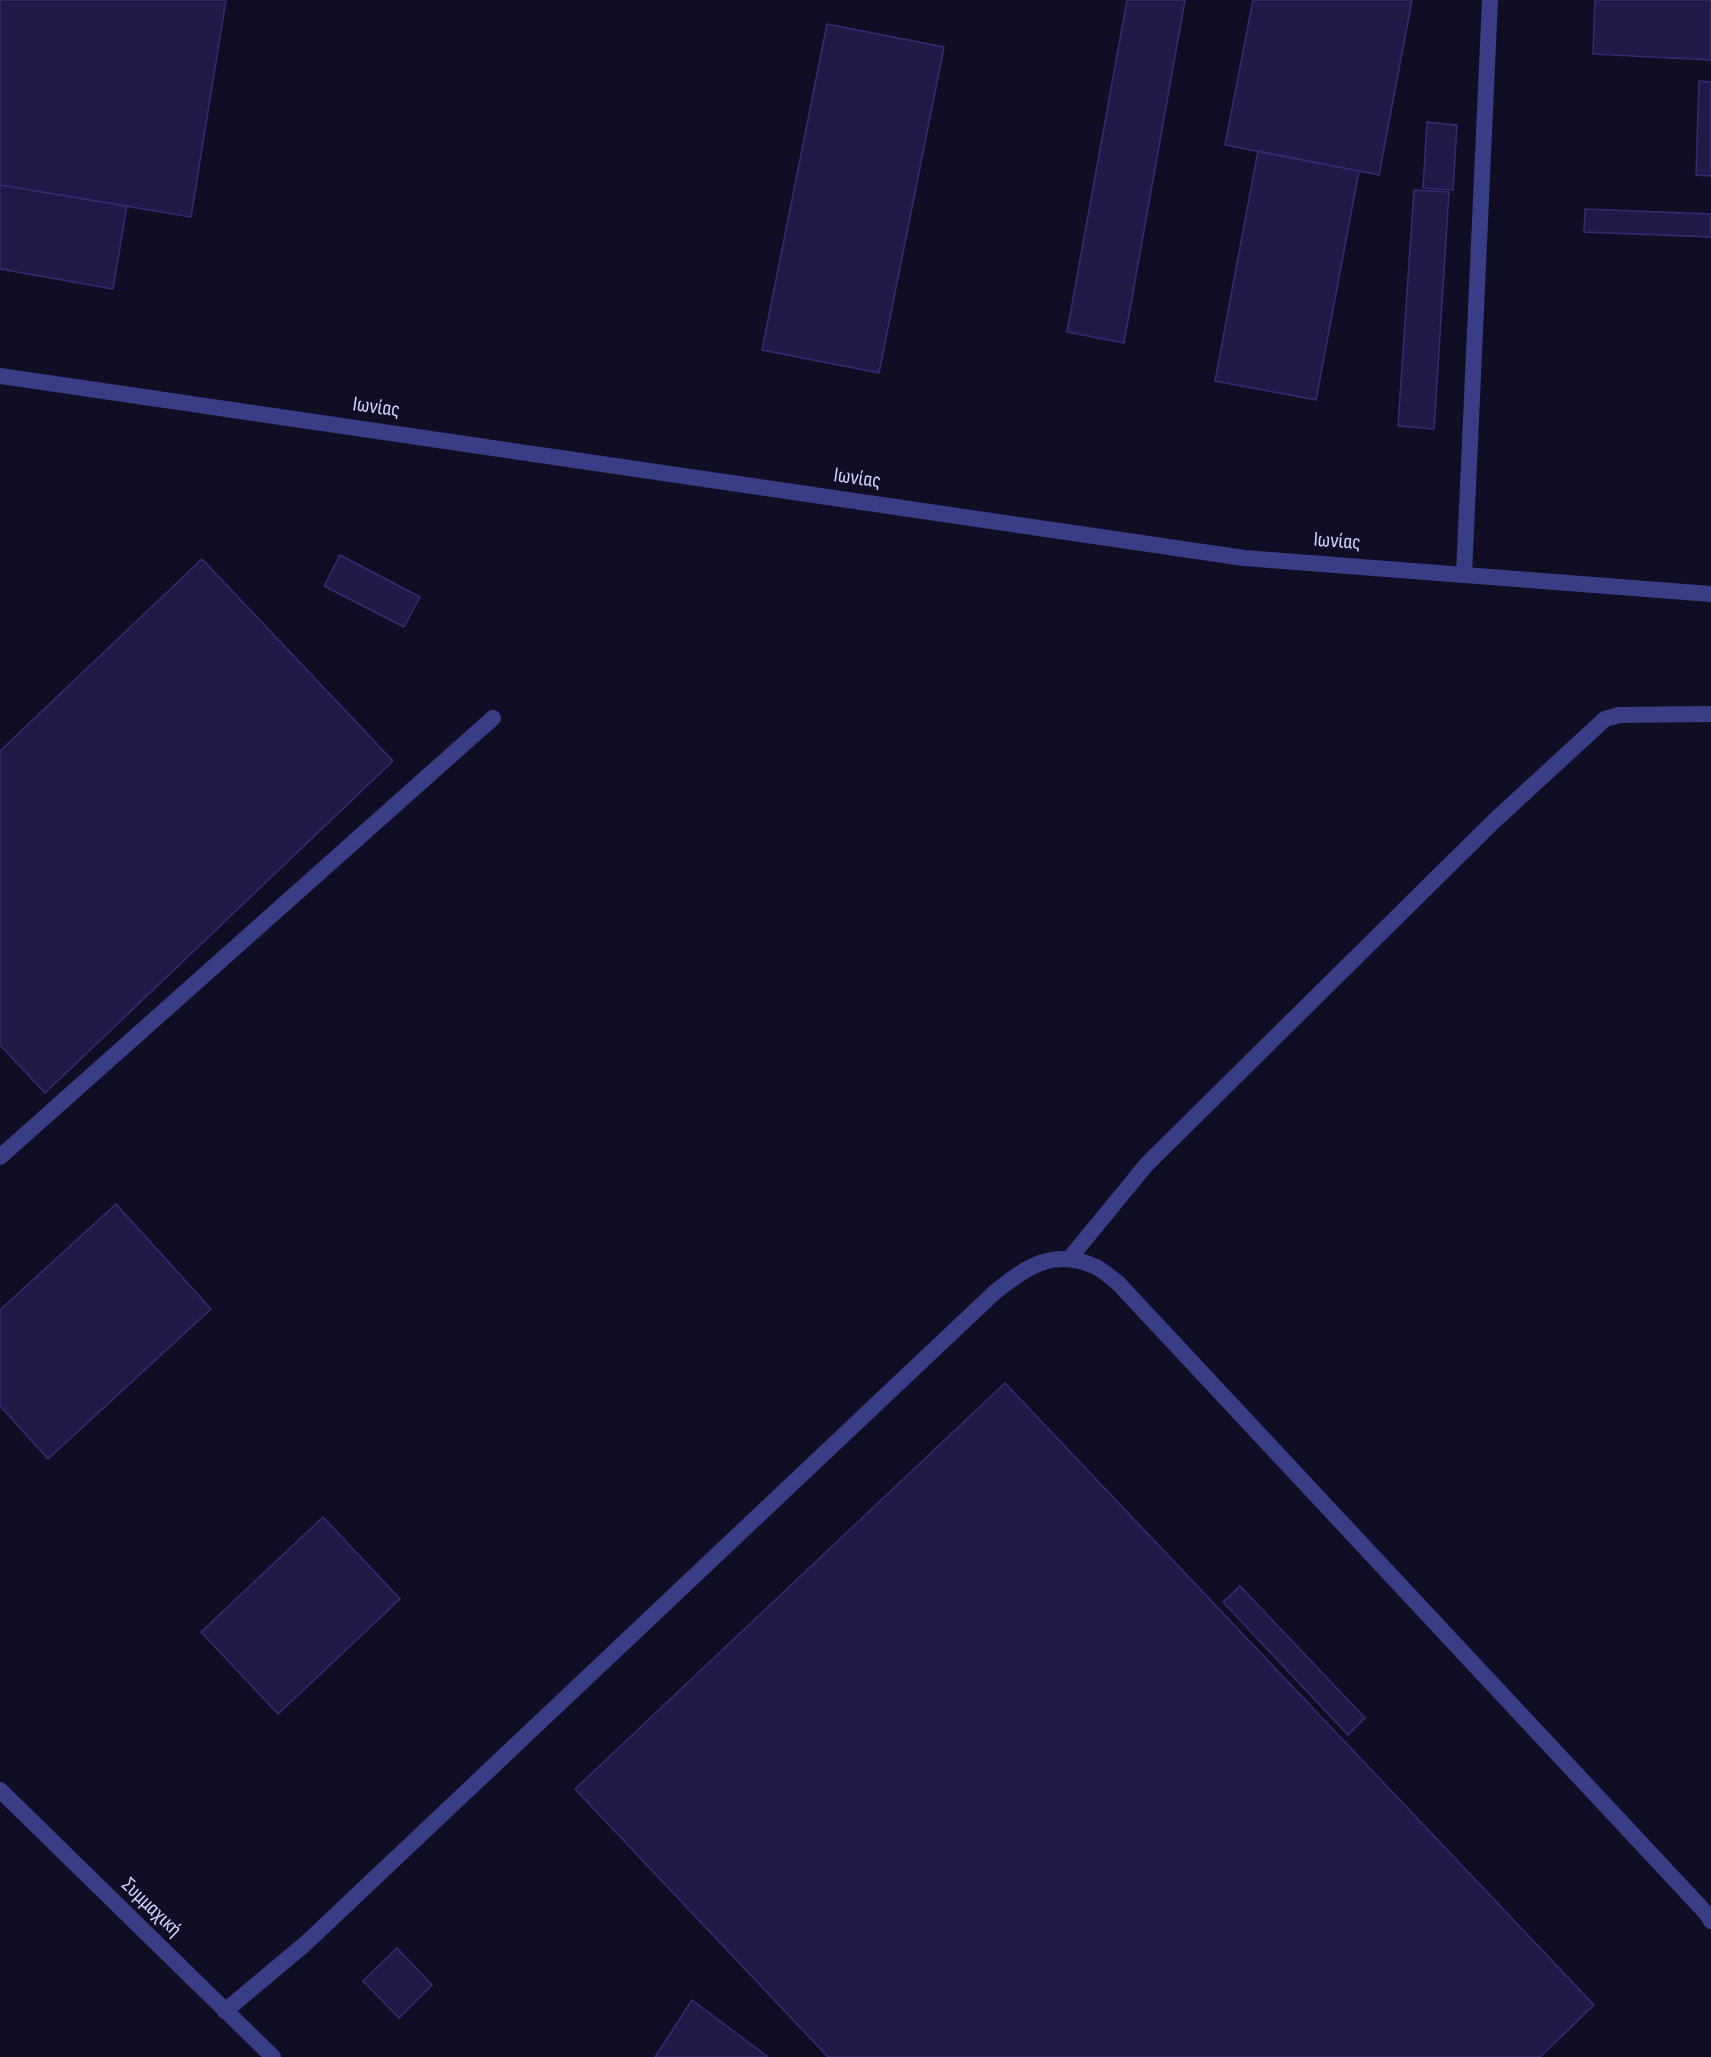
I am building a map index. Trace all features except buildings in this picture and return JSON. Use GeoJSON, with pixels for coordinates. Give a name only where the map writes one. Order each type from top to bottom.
{"type":"FeatureCollection","features":[{"type":"Feature","properties":{"kind":"street"},"geometry":{"type":"LineString","coordinates":[[1464,574],[1490,0]]}},
{"type":"Feature","properties":{"kind":"street","name":"Ιωνίας"},"geometry":{"type":"LineString","coordinates":[[0,376],[1244,558],[1711,594]]}},
{"type":"Feature","properties":{"kind":"street"},"geometry":{"type":"LineString","coordinates":[[1069,1259],[1147,1164],[1493,822],[1605,719],[1619,715],[1711,714]]}},
{"type":"Feature","properties":{"kind":"street"},"geometry":{"type":"LineString","coordinates":[[0,1157],[493,718]]}},
{"type":"Feature","properties":{"kind":"street"},"geometry":{"type":"LineString","coordinates":[[225,2011],[305,1944],[995,1292],[1019,1273],[1046,1260],[1069,1259],[1095,1267],[1118,1282],[1707,1914],[1711,1921]]}},
{"type":"Feature","properties":{"kind":"street","name":"Συμμαχική"},"geometry":{"type":"LineString","coordinates":[[0,1790],[273,2057]]}}]}
